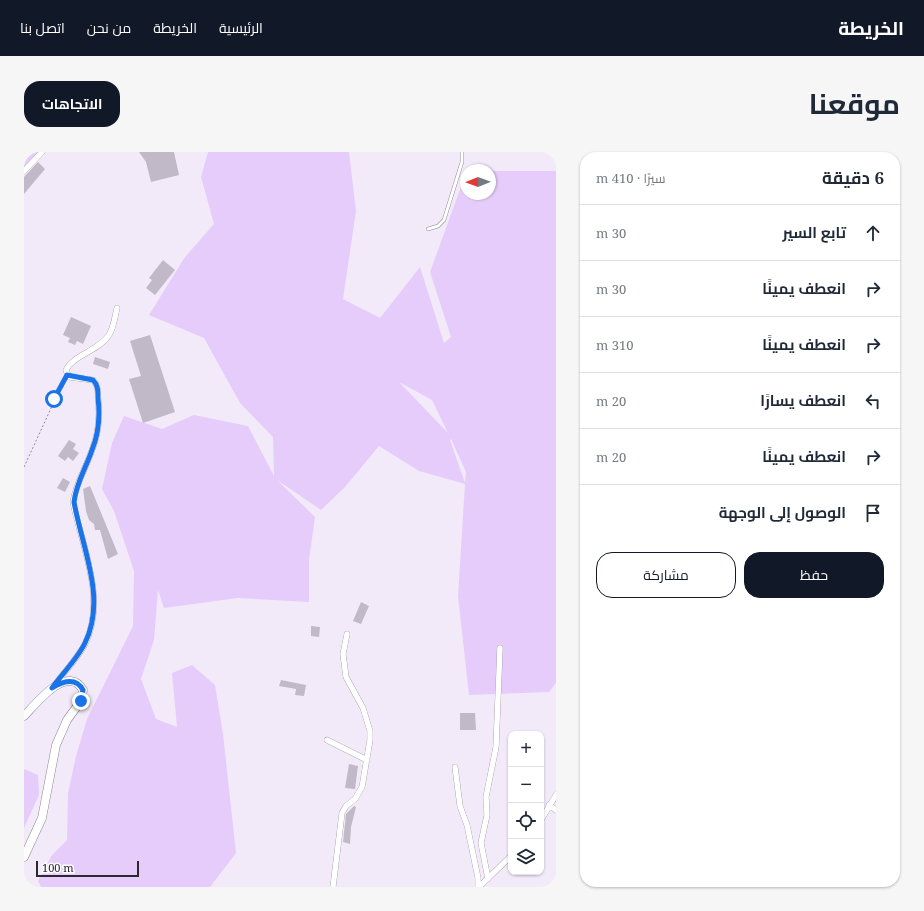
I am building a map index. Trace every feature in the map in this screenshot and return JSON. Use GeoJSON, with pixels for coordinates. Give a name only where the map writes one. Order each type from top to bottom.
{"type":"FeatureCollection","features":[{"type":"Feature","properties":{"kind":"main road"},"geometry":{"type":"LineString","coordinates":[[24,716],[52,688],[61,682],[75,682],[81,686],[84,694],[68,720],[56,745],[42,818],[24,857]]}},
{"type":"Feature","properties":{"kind":"street"},"geometry":{"type":"LineString","coordinates":[[24,171],[42,152]]}},
{"type":"Feature","properties":{"kind":"street"},"geometry":{"type":"LineString","coordinates":[[52,688],[85,643],[91,625],[94,586],[74,502],[75,491],[92,450],[98,429],[99,407],[97,386],[93,380],[67,375],[67,367],[107,338],[112,330],[117,308]]}},
{"type":"Feature","properties":{"kind":"street"},"geometry":{"type":"LineString","coordinates":[[333,887],[342,812],[359,794],[362,787],[370,740],[367,720],[358,697],[346,677],[344,666],[344,644],[347,634]]}},
{"type":"Feature","properties":{"kind":"street"},"geometry":{"type":"LineString","coordinates":[[488,879],[481,843],[487,815],[486,797],[496,747],[500,648]]}},
{"type":"Feature","properties":{"kind":"street"},"geometry":{"type":"LineString","coordinates":[[327,740],[367,760]]}},
{"type":"Feature","properties":{"kind":"street"},"geometry":{"type":"LineString","coordinates":[[455,767],[460,806],[467,825],[478,878],[478,887]]}},
{"type":"Feature","properties":{"kind":"street"},"geometry":{"type":"LineString","coordinates":[[544,814],[556,795]]}},
{"type":"Feature","properties":{"kind":"street"},"geometry":{"type":"LineString","coordinates":[[549,805],[556,810]]}},
{"type":"Feature","properties":{"kind":"street"},"geometry":{"type":"LineString","coordinates":[[478,887],[508,859]]}},
{"type":"Feature","properties":{"kind":"lane"},"geometry":{"type":"LineString","coordinates":[[428,229],[438,226],[444,220],[462,162],[462,152]]}},
{"type":"Feature","properties":{"kind":"path"},"geometry":{"type":"LineString","coordinates":[[24,467],[67,375]]}},
{"type":"Feature","properties":{"kind":"shaded area"},"geometry":{"type":"Polygon","coordinates":[[[24,152],[40,152],[24,169],[24,152]]]}},
{"type":"Feature","properties":{"kind":"shaded area"},"geometry":{"type":"Polygon","coordinates":[[[208,152],[349,152],[356,211],[343,299],[380,318],[420,267],[444,343],[451,337],[430,272],[460,190],[460,200],[496,200],[496,171],[556,171],[556,683],[549,692],[469,695],[458,596],[465,484],[419,471],[379,446],[345,487],[321,510],[277,480],[315,517],[309,560],[309,602],[238,598],[164,608],[158,590],[154,640],[141,679],[156,719],[177,727],[172,673],[192,665],[215,685],[223,734],[236,853],[210,887],[41,887],[38,881],[52,855],[67,840],[68,793],[76,756],[87,719],[133,626],[134,571],[114,511],[102,489],[112,443],[124,416],[162,429],[194,415],[248,426],[274,476],[273,437],[240,403],[204,338],[149,315],[185,257],[214,224],[201,177],[208,152]],[[399,382],[448,433],[432,400],[399,382]],[[451,439],[450,440],[465,483],[466,472],[451,439]]]}},
{"type":"Feature","properties":{"kind":"shaded area"},"geometry":{"type":"Polygon","coordinates":[[[24,769],[38,775],[39,795],[24,828],[24,769]]]}},
{"type":"Feature","properties":{"kind":"building"},"geometry":{"type":"Polygon","coordinates":[[[139,152],[174,152],[179,175],[151,182],[146,162],[139,152]]]}},
{"type":"Feature","properties":{"kind":"building"},"geometry":{"type":"Polygon","coordinates":[[[38,162],[45,169],[24,194],[24,177],[38,162]]]}},
{"type":"Feature","properties":{"kind":"building"},"geometry":{"type":"Polygon","coordinates":[[[163,260],[175,270],[155,295],[146,288],[152,280],[149,278],[163,260]]]}},
{"type":"Feature","properties":{"kind":"building"},"geometry":{"type":"Polygon","coordinates":[[[71,317],[91,326],[83,344],[77,341],[75,345],[68,342],[70,338],[63,335],[71,317]]]}},
{"type":"Feature","properties":{"kind":"building"},"geometry":{"type":"Polygon","coordinates":[[[150,335],[175,412],[143,423],[129,379],[141,376],[130,341],[150,335]]]}},
{"type":"Feature","properties":{"kind":"building"},"geometry":{"type":"Polygon","coordinates":[[[95,357],[110,362],[108,369],[93,364],[95,357]]]}},
{"type":"Feature","properties":{"kind":"building"},"geometry":{"type":"Polygon","coordinates":[[[69,440],[76,444],[73,449],[79,453],[73,461],[68,457],[65,461],[58,456],[69,440]]]}},
{"type":"Feature","properties":{"kind":"building"},"geometry":{"type":"Polygon","coordinates":[[[63,478],[70,482],[65,492],[57,488],[63,478]]]}},
{"type":"Feature","properties":{"kind":"building"},"geometry":{"type":"Polygon","coordinates":[[[90,486],[118,554],[108,559],[100,530],[95,530],[94,524],[89,520],[86,511],[83,489],[90,486]]]}},
{"type":"Feature","properties":{"kind":"building"},"geometry":{"type":"Polygon","coordinates":[[[361,602],[369,606],[361,624],[353,621],[361,602]]]}},
{"type":"Feature","properties":{"kind":"building"},"geometry":{"type":"Polygon","coordinates":[[[311,626],[320,627],[319,637],[311,636],[311,626]]]}},
{"type":"Feature","properties":{"kind":"building"},"geometry":{"type":"Polygon","coordinates":[[[281,680],[306,685],[304,696],[295,695],[296,689],[279,686],[281,680]]]}},
{"type":"Feature","properties":{"kind":"building"},"geometry":{"type":"Polygon","coordinates":[[[460,713],[475,713],[476,730],[460,730],[460,713]]]}},
{"type":"Feature","properties":{"kind":"building"},"geometry":{"type":"Polygon","coordinates":[[[349,764],[358,766],[355,789],[345,788],[349,764]]]}},
{"type":"Feature","properties":{"kind":"building"},"geometry":{"type":"Polygon","coordinates":[[[354,806],[356,807],[351,827],[350,844],[343,842],[346,814],[354,806]]]}},
{"type":"Feature","properties":{"kind":"route"},"geometry":{"type":"LineString","coordinates":[[54,399],[67,375],[70,377],[93,380],[96,383],[99,407],[96,440],[75,491],[74,502],[77,523],[94,586],[91,625],[85,643],[52,688],[61,682],[75,682],[81,686],[83,690],[84,694],[81,701]]}}]}
